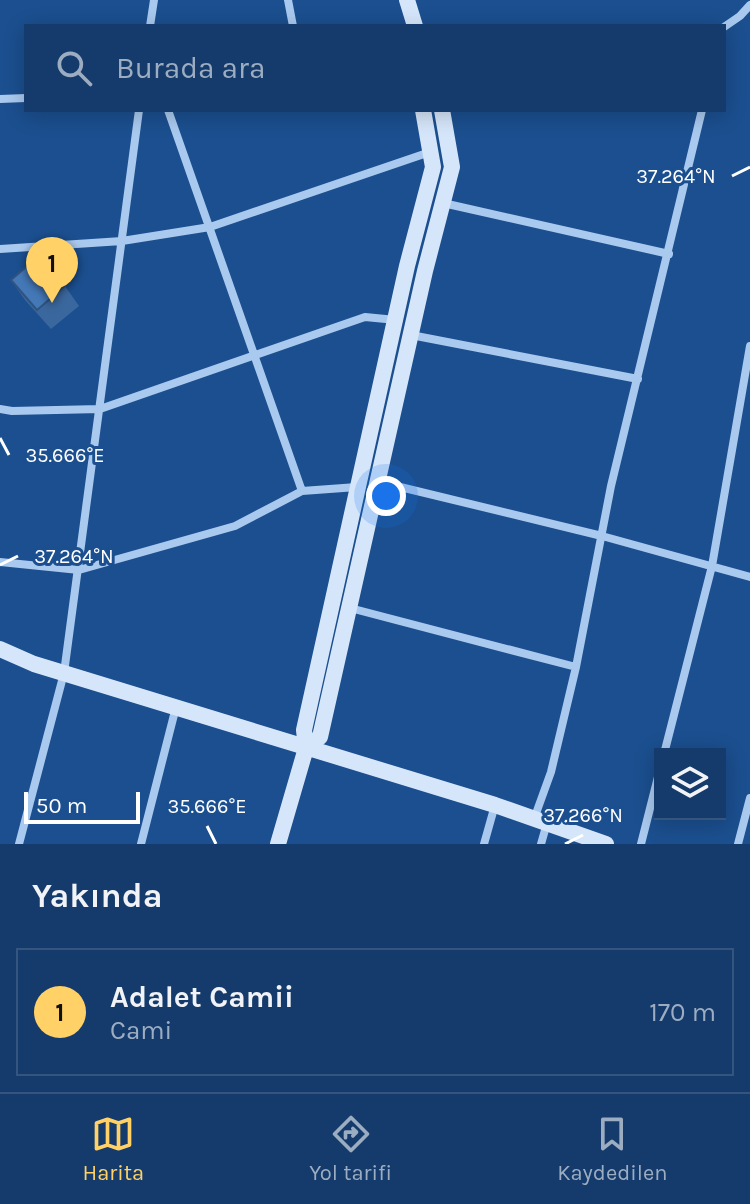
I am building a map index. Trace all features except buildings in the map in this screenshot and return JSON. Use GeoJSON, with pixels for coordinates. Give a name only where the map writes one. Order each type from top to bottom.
{"type":"FeatureCollection","features":[{"type":"Feature","properties":{"kind":"street"},"geometry":{"type":"LineString","coordinates":[[150,24],[154,0]]}},
{"type":"Feature","properties":{"kind":"street"},"geometry":{"type":"LineString","coordinates":[[288,0],[293,24]]}},
{"type":"Feature","properties":{"kind":"street"},"geometry":{"type":"LineString","coordinates":[[407,0],[415,24]]}},
{"type":"Feature","properties":{"kind":"street"},"geometry":{"type":"LineString","coordinates":[[726,26],[750,5]]}},
{"type":"Feature","properties":{"kind":"street"},"geometry":{"type":"LineString","coordinates":[[0,99],[24,98]]}},
{"type":"Feature","properties":{"kind":"street"},"geometry":{"type":"LineString","coordinates":[[19,844],[64,673],[139,112]]}},
{"type":"Feature","properties":{"kind":"street"},"geometry":{"type":"LineString","coordinates":[[169,112],[302,491]]}},
{"type":"Feature","properties":{"kind":"street"},"geometry":{"type":"LineString","coordinates":[[278,844],[306,748],[304,730],[433,167],[423,112]]}},
{"type":"Feature","properties":{"kind":"street"},"geometry":{"type":"LineString","coordinates":[[306,748],[320,737],[452,167],[442,112]]}},
{"type":"Feature","properties":{"kind":"street"},"geometry":{"type":"LineString","coordinates":[[541,844],[541,821],[602,536],[702,112]]}},
{"type":"Feature","properties":{"kind":"street"},"geometry":{"type":"LineString","coordinates":[[0,249],[122,241],[210,227],[430,152],[450,156]]}},
{"type":"Feature","properties":{"kind":"street"},"geometry":{"type":"LineString","coordinates":[[443,203],[669,254]]}},
{"type":"Feature","properties":{"kind":"street"},"geometry":{"type":"LineString","coordinates":[[0,409],[100,409],[365,317],[396,320],[411,336],[638,379]]}},
{"type":"Feature","properties":{"kind":"street"},"geometry":{"type":"LineString","coordinates":[[666,748],[712,566],[750,346]]}},
{"type":"Feature","properties":{"kind":"street"},"geometry":{"type":"LineString","coordinates":[[0,562],[79,570],[235,526],[302,491],[392,485],[602,536],[750,577]]}},
{"type":"Feature","properties":{"kind":"street"},"geometry":{"type":"LineString","coordinates":[[350,608],[576,667]]}},
{"type":"Feature","properties":{"kind":"street"},"geometry":{"type":"LineString","coordinates":[[0,649],[34,664],[495,805],[606,844]]}},
{"type":"Feature","properties":{"kind":"street"},"geometry":{"type":"LineString","coordinates":[[141,844],[176,707]]}},
{"type":"Feature","properties":{"kind":"street"},"geometry":{"type":"LineString","coordinates":[[641,844],[654,793]]}},
{"type":"Feature","properties":{"kind":"street"},"geometry":{"type":"LineString","coordinates":[[738,844],[750,798]]}},
{"type":"Feature","properties":{"kind":"street"},"geometry":{"type":"LineString","coordinates":[[484,844],[495,805]]}},
{"type":"Feature","properties":{"kind":"place","name":"Adalet Camii"},"geometry":{"type":"Point","coordinates":[52,303]}}]}
